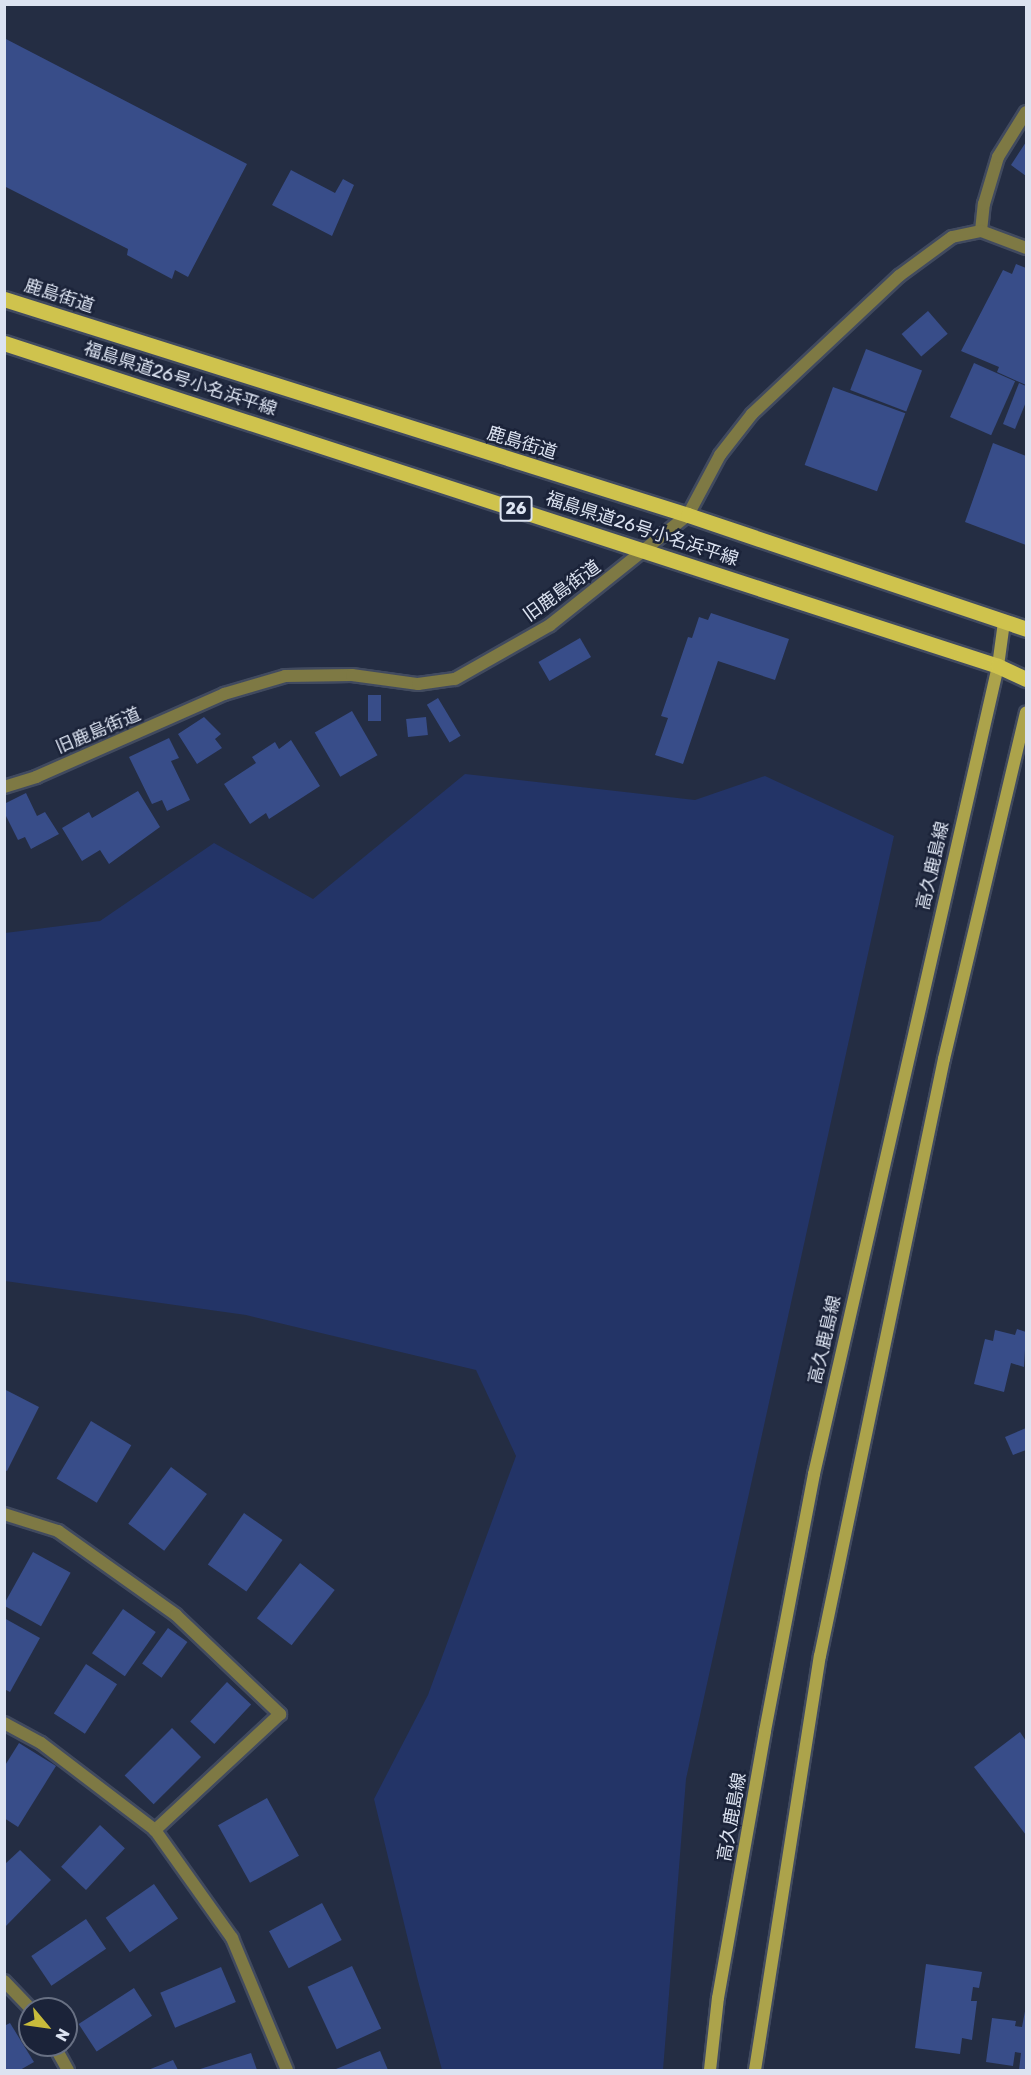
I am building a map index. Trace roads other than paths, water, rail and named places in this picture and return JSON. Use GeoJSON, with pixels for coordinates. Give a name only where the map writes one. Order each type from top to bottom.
{"type":"FeatureCollection","features":[{"type":"Feature","properties":{"kind":"main road","name":"鹿島街道"},"geometry":{"type":"LineString","coordinates":[[4,299],[688,515],[1026,629]]}},
{"type":"Feature","properties":{"kind":"main road","name":"福島県道26号小名浜平線"},"geometry":{"type":"LineString","coordinates":[[4,343],[998,666],[1026,679]]}},
{"type":"Feature","properties":{"kind":"main road","name":"高久鹿島線"},"geometry":{"type":"LineString","coordinates":[[710,2070],[763,1743],[814,1474],[998,666],[1004,622]]}},
{"type":"Feature","properties":{"kind":"main road"},"geometry":{"type":"LineString","coordinates":[[755,2070],[820,1656],[944,1059],[1026,713]]}},
{"type":"Feature","properties":{"kind":"street"},"geometry":{"type":"LineString","coordinates":[[1026,112],[998,157],[984,204],[981,231],[1026,248]]}},
{"type":"Feature","properties":{"kind":"street","name":"旧鹿島街道"},"geometry":{"type":"LineString","coordinates":[[4,787],[46,773],[224,694],[285,676],[352,675],[418,684],[455,679],[550,625],[688,515],[720,454],[752,414],[899,276],[952,237],[981,231]]}},
{"type":"Feature","properties":{"kind":"street"},"geometry":{"type":"LineString","coordinates":[[4,1514],[58,1531],[176,1616],[280,1714],[155,1830]]}},
{"type":"Feature","properties":{"kind":"street"},"geometry":{"type":"LineString","coordinates":[[4,1723],[42,1743],[155,1830],[232,1938],[287,2070]]}},
{"type":"Feature","properties":{"kind":"street"},"geometry":{"type":"LineString","coordinates":[[4,1981],[19,1997]]}}]}
